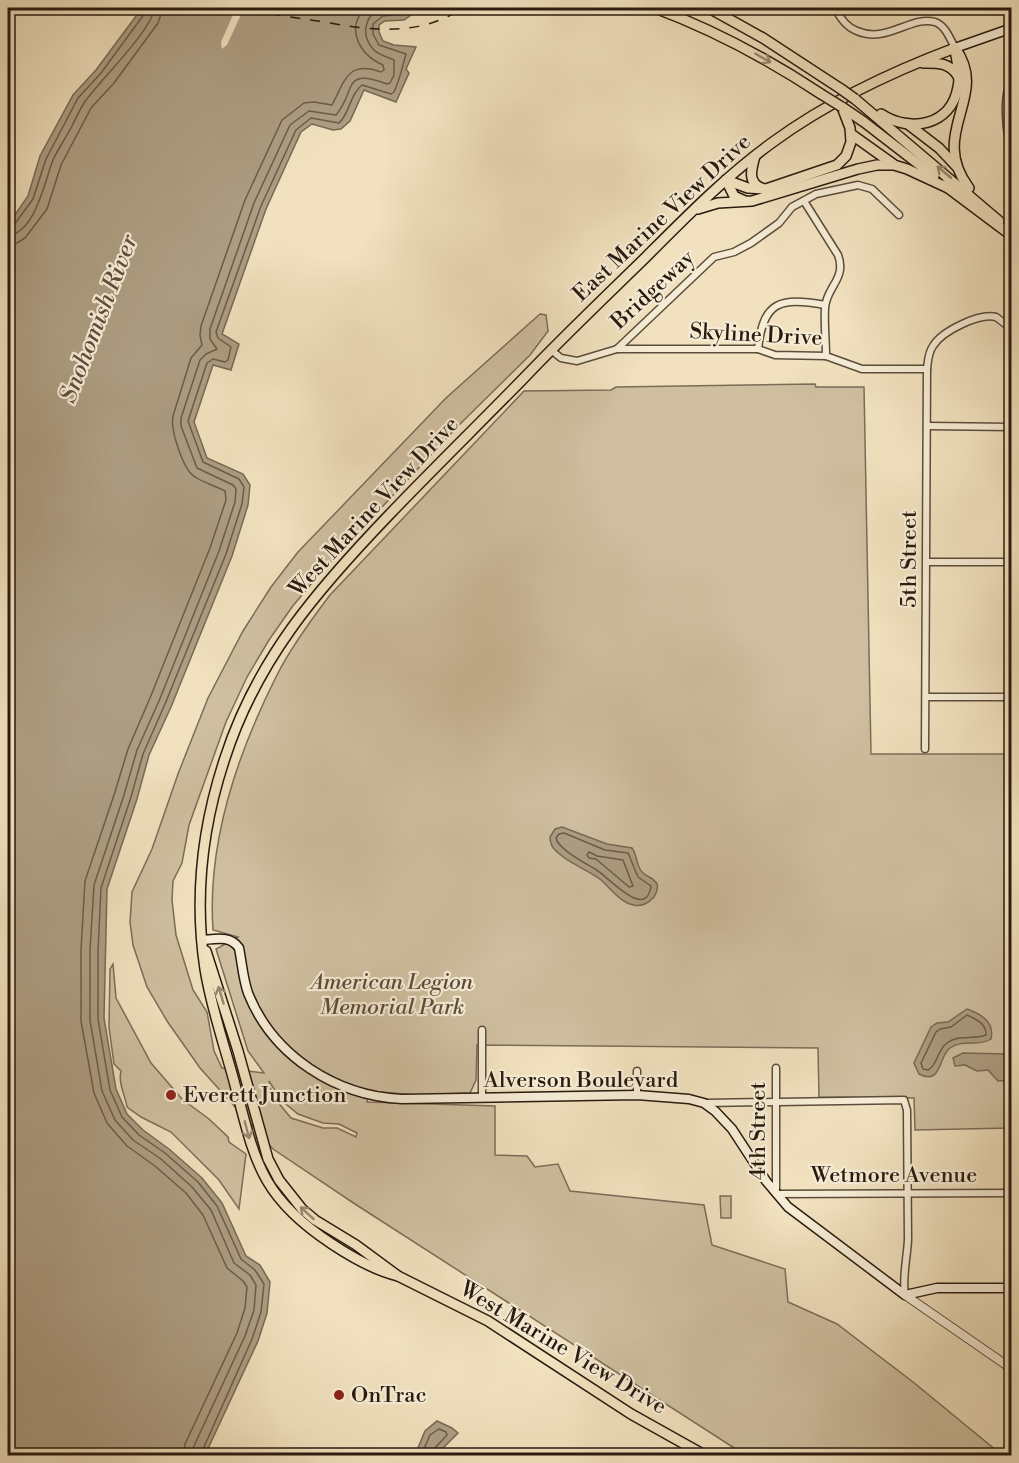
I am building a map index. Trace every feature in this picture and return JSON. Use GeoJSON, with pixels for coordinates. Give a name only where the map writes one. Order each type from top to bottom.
{"type":"FeatureCollection","features":[{"type":"Feature","properties":{"kind":"main road"},"geometry":{"type":"LineString","coordinates":[[656,8],[711,31],[775,64],[842,107],[1011,234]]}},
{"type":"Feature","properties":{"kind":"main road"},"geometry":{"type":"LineString","coordinates":[[709,8],[763,38],[855,99],[989,210]]}},
{"type":"Feature","properties":{"kind":"main road","name":"East Marine View Drive"},"geometry":{"type":"LineString","coordinates":[[518,384],[693,211],[755,155],[842,98],[914,63],[1011,28]]}},
{"type":"Feature","properties":{"kind":"main road"},"geometry":{"type":"LineString","coordinates":[[855,99],[890,120],[909,125],[926,123],[942,115],[955,99],[959,81],[955,48]]}},
{"type":"Feature","properties":{"kind":"main road"},"geometry":{"type":"LineString","coordinates":[[955,48],[964,60],[968,76],[967,90],[954,132],[954,153],[958,168],[968,187],[1011,234]]}},
{"type":"Feature","properties":{"kind":"main road"},"geometry":{"type":"LineString","coordinates":[[914,63],[946,64],[954,70],[959,81]]}},
{"type":"Feature","properties":{"kind":"main road"},"geometry":{"type":"LineString","coordinates":[[726,180],[748,188],[766,189],[837,165],[848,152],[851,134],[842,107]]}},
{"type":"Feature","properties":{"kind":"main road"},"geometry":{"type":"LineString","coordinates":[[909,125],[939,148],[958,168]]}},
{"type":"Feature","properties":{"kind":"main road"},"geometry":{"type":"LineString","coordinates":[[851,134],[894,165],[948,188]]}},
{"type":"Feature","properties":{"kind":"main road"},"geometry":{"type":"LineString","coordinates":[[755,155],[751,170],[752,178],[757,186],[766,189]]}},
{"type":"Feature","properties":{"kind":"main road"},"geometry":{"type":"LineString","coordinates":[[693,211],[718,203],[752,201],[858,169],[877,165],[894,165]]}},
{"type":"Feature","properties":{"kind":"main road"},"geometry":{"type":"LineString","coordinates":[[726,180],[736,198],[742,201],[752,201]]}},
{"type":"Feature","properties":{"kind":"main road","name":"West Marine View Drive"},"geometry":{"type":"LineString","coordinates":[[398,1276],[379,1271],[348,1255],[301,1222],[278,1199],[255,1156],[206,972],[199,884],[201,861],[214,794],[225,755],[242,712],[287,632],[337,569],[518,384]]}},
{"type":"Feature","properties":{"kind":"main road","name":"Alverson Boulevard"},"geometry":{"type":"LineString","coordinates":[[202,940],[224,939],[236,943],[241,956],[247,991],[257,1013],[268,1029],[291,1054],[326,1079],[357,1093],[380,1098],[402,1099],[637,1095],[668,1096],[704,1103],[714,1110],[732,1130],[776,1194],[799,1217],[905,1295]]}},
{"type":"Feature","properties":{"kind":"main road","name":"West Marine View Drive"},"geometry":{"type":"LineString","coordinates":[[202,940],[238,1051],[268,1159],[290,1196],[309,1215],[356,1245],[398,1276],[488,1321],[632,1414],[706,1455]]}},
{"type":"Feature","properties":{"kind":"main road"},"geometry":{"type":"LineString","coordinates":[[905,1295],[936,1288],[1011,1288]]}},
{"type":"Feature","properties":{"kind":"street"},"geometry":{"type":"LineString","coordinates":[[835,8],[839,16],[852,29],[873,35],[885,34],[921,22],[936,22],[947,33],[955,48]]}},
{"type":"Feature","properties":{"kind":"street"},"geometry":{"type":"LineString","coordinates":[[1011,81],[1006,95],[1011,147]]}},
{"type":"Feature","properties":{"kind":"street","name":"Bridgeway"},"geometry":{"type":"LineString","coordinates":[[551,350],[561,358],[576,361],[616,349],[714,257],[734,252],[752,243],[779,223],[792,207],[816,194],[858,185],[872,189],[898,215]]}},
{"type":"Feature","properties":{"kind":"street"},"geometry":{"type":"LineString","coordinates":[[804,201],[841,263],[840,274],[825,305],[826,356]]}},
{"type":"Feature","properties":{"kind":"street"},"geometry":{"type":"LineString","coordinates":[[758,349],[765,315],[775,306],[785,303],[810,302],[825,305]]}},
{"type":"Feature","properties":{"kind":"street","name":"5th Street"},"geometry":{"type":"LineString","coordinates":[[925,749],[928,355],[940,337],[977,317],[996,317],[1011,329]]}},
{"type":"Feature","properties":{"kind":"street","name":"Skyline Drive"},"geometry":{"type":"LineString","coordinates":[[616,349],[758,349],[776,354],[826,356],[862,369],[927,369]]}},
{"type":"Feature","properties":{"kind":"street"},"geometry":{"type":"LineString","coordinates":[[926,696],[1010,697],[1011,427],[928,426]]}},
{"type":"Feature","properties":{"kind":"street"},"geometry":{"type":"LineString","coordinates":[[927,562],[1011,562]]}},
{"type":"Feature","properties":{"kind":"street"},"geometry":{"type":"LineString","coordinates":[[482,1030],[482,1097]]}},
{"type":"Feature","properties":{"kind":"street","name":"4th Street"},"geometry":{"type":"LineString","coordinates":[[776,1068],[776,1194]]}},
{"type":"Feature","properties":{"kind":"street"},"geometry":{"type":"LineString","coordinates":[[637,1071],[637,1095]]}},
{"type":"Feature","properties":{"kind":"street"},"geometry":{"type":"LineString","coordinates":[[704,1103],[904,1100],[907,1110],[906,1273],[903,1282],[905,1295]]}},
{"type":"Feature","properties":{"kind":"street","name":"Wetmore Avenue"},"geometry":{"type":"LineString","coordinates":[[776,1194],[1011,1193]]}},
{"type":"Feature","properties":{"kind":"street","name":"Alverson Boulevard"},"geometry":{"type":"LineString","coordinates":[[905,1295],[1011,1369]]}},
{"type":"Feature","properties":{"kind":"green space","name":"American Legion Memorial Park"},"geometry":{"type":"Polygon","coordinates":[[[540,314],[546,315],[548,331],[530,355],[460,424],[321,572],[292,607],[247,677],[226,722],[189,825],[182,863],[173,881],[172,900],[176,935],[193,990],[207,1012],[214,1051],[222,1068],[264,1073],[248,1051],[216,949],[238,937],[213,930],[212,897],[220,831],[238,767],[263,704],[289,654],[330,595],[524,391],[815,384],[816,387],[864,387],[871,754],[1011,754],[1011,1128],[915,1130],[914,1098],[819,1097],[818,1048],[477,1045],[476,1080],[470,1093],[415,1095],[370,1091],[367,1102],[495,1106],[495,1155],[527,1156],[535,1167],[558,1164],[570,1191],[704,1205],[712,1245],[785,1269],[788,1302],[837,1324],[913,1382],[1002,1455],[745,1455],[273,1149],[200,1068],[167,1021],[147,987],[133,945],[130,922],[132,892],[152,849],[208,698],[243,631],[271,587],[298,552],[446,398],[540,314]],[[269,1081],[272,1095],[291,1118],[323,1128],[337,1128],[356,1137],[357,1133],[339,1124],[323,1123],[298,1114],[281,1100],[269,1081]]]}},
{"type":"Feature","properties":{"kind":"green space"},"geometry":{"type":"Polygon","coordinates":[[[113,964],[116,998],[151,1063],[182,1099],[209,1119],[228,1137],[229,1142],[246,1154],[239,1209],[219,1180],[171,1132],[127,1107],[121,1085],[121,1071],[114,1064],[109,1027],[110,969],[113,964]]]}},
{"type":"Feature","properties":{"kind":"green space"},"geometry":{"type":"Polygon","coordinates":[[[720,1196],[731,1196],[731,1218],[721,1218],[720,1196]]]}},
{"type":"Feature","properties":{"kind":"water","name":"Snohomish River"},"geometry":{"type":"Polygon","coordinates":[[[142,8],[421,8],[404,20],[385,21],[379,25],[383,41],[394,45],[416,47],[406,69],[409,73],[396,102],[364,90],[350,121],[341,129],[333,130],[312,124],[301,132],[266,209],[222,334],[239,344],[231,370],[213,365],[194,422],[207,458],[243,474],[250,485],[248,505],[232,556],[171,707],[149,755],[107,889],[104,1018],[116,1089],[127,1114],[202,1178],[222,1203],[246,1256],[260,1265],[270,1282],[267,1313],[258,1341],[205,1455],[8,1456],[8,225],[28,196],[40,156],[73,95],[96,70],[142,8]]]}},
{"type":"Feature","properties":{"kind":"water"},"geometry":{"type":"Polygon","coordinates":[[[562,827],[607,844],[632,848],[642,872],[657,884],[654,897],[642,905],[629,904],[601,880],[560,855],[552,845],[550,837],[555,829],[562,827]]]}},
{"type":"Feature","properties":{"kind":"water"},"geometry":{"type":"Polygon","coordinates":[[[967,1009],[982,1016],[989,1023],[991,1039],[981,1043],[955,1045],[946,1052],[936,1073],[926,1077],[919,1074],[914,1063],[931,1027],[937,1023],[948,1022],[967,1009]]]}},
{"type":"Feature","properties":{"kind":"water"},"geometry":{"type":"Polygon","coordinates":[[[963,1053],[1007,1054],[1011,1060],[1011,1080],[998,1081],[988,1070],[977,1071],[965,1065],[955,1066],[953,1058],[963,1053]]]}},
{"type":"Feature","properties":{"kind":"water"},"geometry":{"type":"Polygon","coordinates":[[[437,1421],[458,1433],[436,1455],[415,1455],[425,1431],[437,1421]]]}},
{"type":"Feature","properties":{"kind":"pier"},"geometry":{"type":"Polygon","coordinates":[[[236,8],[244,8],[227,45],[222,49],[221,42],[236,8]]]}},
{"type":"Feature","properties":{"kind":"railway"},"geometry":{"type":"LineString","coordinates":[[231,8],[374,29],[410,28],[428,24],[446,18],[463,8]]}},
{"type":"Feature","properties":{"kind":"place","name":"Everett Junction"},"geometry":{"type":"Point","coordinates":[171,1095]}},
{"type":"Feature","properties":{"kind":"place","name":"OnTrac"},"geometry":{"type":"Point","coordinates":[339,1395]}}]}
